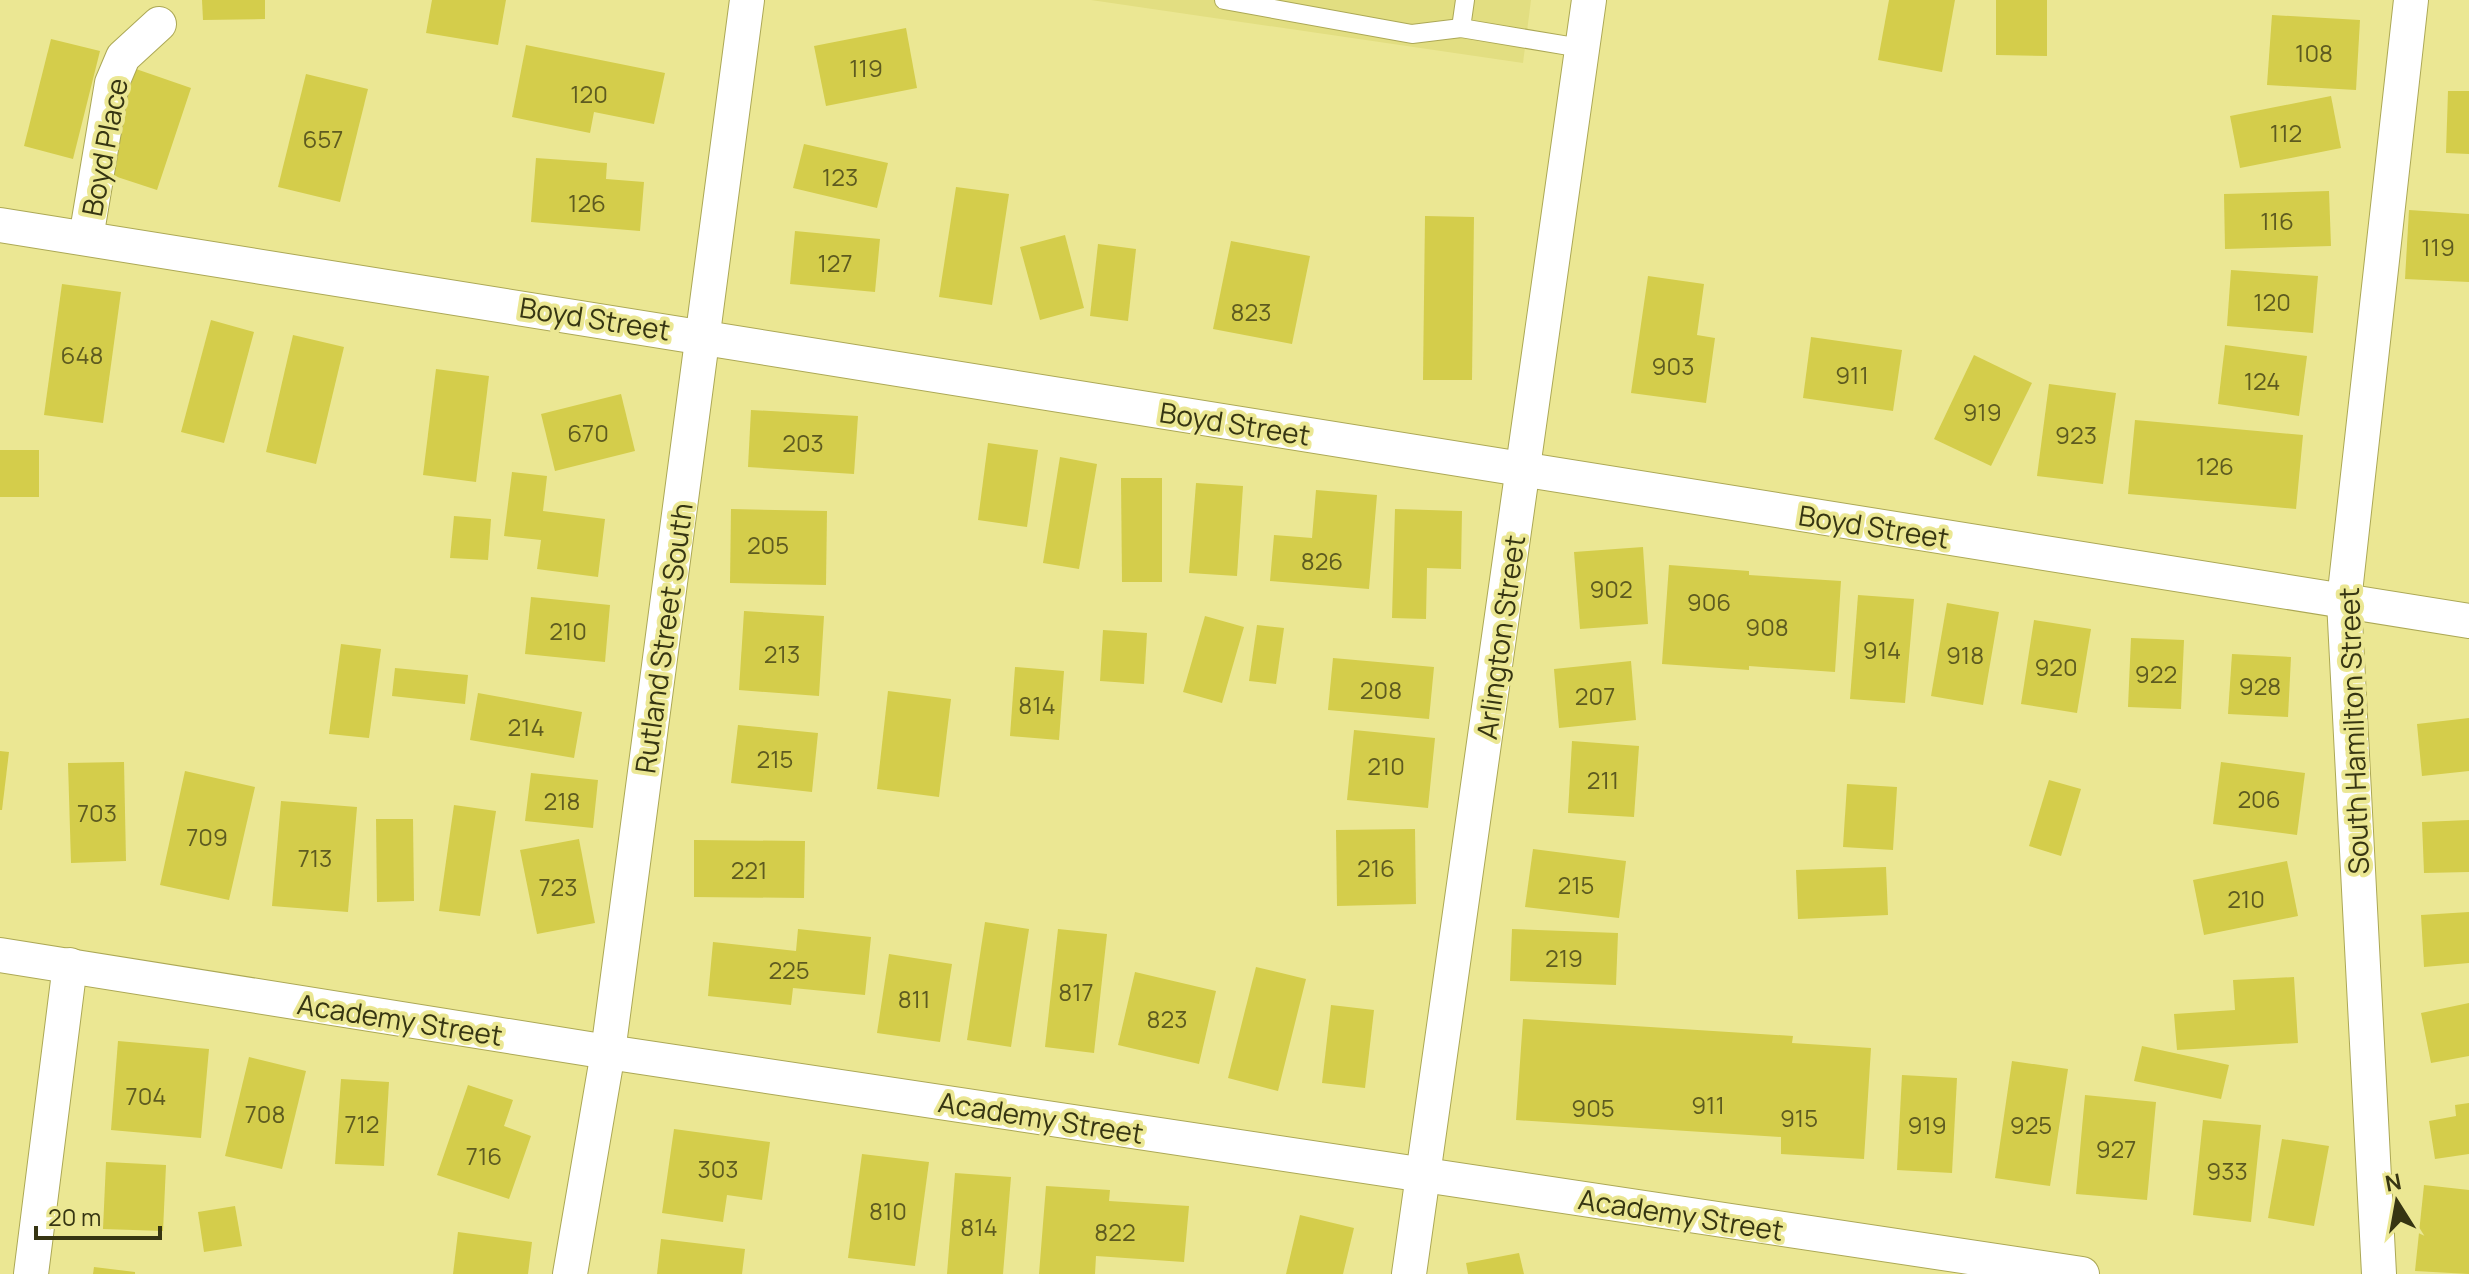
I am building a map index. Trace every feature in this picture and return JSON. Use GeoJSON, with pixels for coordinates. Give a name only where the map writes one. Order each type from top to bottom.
{"type":"FeatureCollection","features":[{"type":"Feature","properties":{"kind":"street","name":"Rutland Street South"},"geometry":{"type":"LineString","coordinates":[[570,1274],[608,1052],[747,0]]}},
{"type":"Feature","properties":{"kind":"street","name":"Arlington Street"},"geometry":{"type":"LineString","coordinates":[[1409,1274],[1589,0]]}},
{"type":"Feature","properties":{"kind":"street","name":"South Hamilton Street"},"geometry":{"type":"LineString","coordinates":[[2379,1274],[2344,601],[2411,0]]}},
{"type":"Feature","properties":{"kind":"street","name":"Boyd Place"},"geometry":{"type":"LineString","coordinates":[[86,238],[112,83],[123,57],[159,24]]}},
{"type":"Feature","properties":{"kind":"street","name":"Boyd Street"},"geometry":{"type":"LineString","coordinates":[[0,225],[703,335],[1524,471],[2469,621]]}},
{"type":"Feature","properties":{"kind":"street","name":"Academy Street"},"geometry":{"type":"LineString","coordinates":[[0,955],[608,1052],[2082,1274]]}},
{"type":"Feature","properties":{"kind":"street"},"geometry":{"type":"LineString","coordinates":[[31,1274],[70,965]]}},
{"type":"Feature","properties":{"kind":"lane"},"geometry":{"type":"LineString","coordinates":[[1224,0],[1412,34],[1461,28],[1581,48]]}},
{"type":"Feature","properties":{"kind":"lane"},"geometry":{"type":"LineString","coordinates":[[1461,28],[1465,0]]}},
{"type":"Feature","properties":{"kind":"shaded area"},"geometry":{"type":"Polygon","coordinates":[[[1091,0],[1531,0],[1523,63],[1091,0]]]}},
{"type":"Feature","properties":{"kind":"building"},"geometry":{"type":"Polygon","coordinates":[[[202,0],[265,0],[265,19],[203,20],[202,0]]]}},
{"type":"Feature","properties":{"kind":"building"},"geometry":{"type":"Polygon","coordinates":[[[432,0],[506,0],[498,45],[426,33],[432,0]]]}},
{"type":"Feature","properties":{"kind":"building"},"geometry":{"type":"Polygon","coordinates":[[[1889,0],[1955,0],[1942,72],[1878,60],[1889,0]]]}},
{"type":"Feature","properties":{"kind":"building"},"geometry":{"type":"Polygon","coordinates":[[[1996,0],[2047,0],[2047,56],[1996,55],[1996,0]]]}},
{"type":"Feature","properties":{"kind":"building"},"geometry":{"type":"Polygon","coordinates":[[[2272,15],[2360,20],[2356,90],[2267,85],[2272,15]]]}},
{"type":"Feature","properties":{"kind":"building"},"geometry":{"type":"Polygon","coordinates":[[[906,28],[917,88],[826,106],[814,46],[906,28]]]}},
{"type":"Feature","properties":{"kind":"building"},"geometry":{"type":"Polygon","coordinates":[[[51,39],[100,51],[73,159],[24,146],[51,39]]]}},
{"type":"Feature","properties":{"kind":"building"},"geometry":{"type":"Polygon","coordinates":[[[526,45],[665,73],[654,124],[594,112],[590,133],[512,117],[526,45]]]}},
{"type":"Feature","properties":{"kind":"building"},"geometry":{"type":"Polygon","coordinates":[[[136,69],[191,88],[157,190],[102,172],[136,69]]]}},
{"type":"Feature","properties":{"kind":"building"},"geometry":{"type":"Polygon","coordinates":[[[306,74],[368,89],[340,202],[278,187],[306,74]]]}},
{"type":"Feature","properties":{"kind":"building"},"geometry":{"type":"Polygon","coordinates":[[[2448,91],[2469,91],[2469,154],[2446,153],[2448,91]]]}},
{"type":"Feature","properties":{"kind":"building"},"geometry":{"type":"Polygon","coordinates":[[[2331,96],[2341,148],[2240,168],[2230,116],[2331,96]]]}},
{"type":"Feature","properties":{"kind":"building"},"geometry":{"type":"Polygon","coordinates":[[[804,144],[888,163],[877,208],[793,188],[804,144]]]}},
{"type":"Feature","properties":{"kind":"building"},"geometry":{"type":"Polygon","coordinates":[[[536,158],[607,163],[606,179],[644,182],[640,231],[531,222],[536,158]]]}},
{"type":"Feature","properties":{"kind":"building"},"geometry":{"type":"Polygon","coordinates":[[[956,187],[1009,194],[992,305],[939,297],[956,187]]]}},
{"type":"Feature","properties":{"kind":"building"},"geometry":{"type":"Polygon","coordinates":[[[2329,191],[2331,246],[2225,249],[2224,194],[2329,191]]]}},
{"type":"Feature","properties":{"kind":"building"},"geometry":{"type":"Polygon","coordinates":[[[2409,210],[2469,214],[2469,282],[2405,279],[2409,210]]]}},
{"type":"Feature","properties":{"kind":"building"},"geometry":{"type":"Polygon","coordinates":[[[1425,216],[1474,217],[1472,380],[1423,380],[1425,216]]]}},
{"type":"Feature","properties":{"kind":"building"},"geometry":{"type":"Polygon","coordinates":[[[795,231],[880,239],[875,292],[790,284],[795,231]]]}},
{"type":"Feature","properties":{"kind":"building"},"geometry":{"type":"Polygon","coordinates":[[[1065,235],[1084,308],[1040,320],[1020,247],[1065,235]]]}},
{"type":"Feature","properties":{"kind":"building"},"geometry":{"type":"Polygon","coordinates":[[[1231,241],[1310,256],[1292,344],[1213,329],[1231,241]]]}},
{"type":"Feature","properties":{"kind":"building"},"geometry":{"type":"Polygon","coordinates":[[[1098,244],[1136,249],[1128,321],[1090,316],[1098,244]]]}},
{"type":"Feature","properties":{"kind":"building"},"geometry":{"type":"Polygon","coordinates":[[[2231,270],[2318,276],[2313,333],[2227,326],[2231,270]]]}},
{"type":"Feature","properties":{"kind":"building"},"geometry":{"type":"Polygon","coordinates":[[[1648,276],[1704,284],[1697,335],[1715,338],[1706,403],[1631,393],[1648,276]]]}},
{"type":"Feature","properties":{"kind":"building"},"geometry":{"type":"Polygon","coordinates":[[[62,284],[121,292],[103,423],[44,415],[62,284]]]}},
{"type":"Feature","properties":{"kind":"building"},"geometry":{"type":"Polygon","coordinates":[[[211,320],[254,332],[224,443],[181,432],[211,320]]]}},
{"type":"Feature","properties":{"kind":"building"},"geometry":{"type":"Polygon","coordinates":[[[293,335],[344,347],[316,464],[266,452],[293,335]]]}},
{"type":"Feature","properties":{"kind":"building"},"geometry":{"type":"Polygon","coordinates":[[[1811,337],[1902,350],[1893,411],[1803,398],[1811,337]]]}},
{"type":"Feature","properties":{"kind":"building"},"geometry":{"type":"Polygon","coordinates":[[[2225,345],[2307,356],[2299,416],[2218,404],[2225,345]]]}},
{"type":"Feature","properties":{"kind":"building"},"geometry":{"type":"Polygon","coordinates":[[[1974,355],[2032,383],[1991,466],[1934,439],[1974,355]]]}},
{"type":"Feature","properties":{"kind":"building"},"geometry":{"type":"Polygon","coordinates":[[[436,369],[489,376],[476,482],[423,475],[436,369]]]}},
{"type":"Feature","properties":{"kind":"building"},"geometry":{"type":"Polygon","coordinates":[[[2049,384],[2116,393],[2103,484],[2037,476],[2049,384]]]}},
{"type":"Feature","properties":{"kind":"building"},"geometry":{"type":"Polygon","coordinates":[[[621,394],[635,451],[555,471],[541,414],[621,394]]]}},
{"type":"Feature","properties":{"kind":"building"},"geometry":{"type":"Polygon","coordinates":[[[751,410],[858,416],[854,474],[748,467],[751,410]]]}},
{"type":"Feature","properties":{"kind":"building"},"geometry":{"type":"Polygon","coordinates":[[[2135,420],[2303,435],[2296,509],[2128,494],[2135,420]]]}},
{"type":"Feature","properties":{"kind":"building"},"geometry":{"type":"Polygon","coordinates":[[[988,443],[1038,450],[1027,527],[978,520],[988,443]]]}},
{"type":"Feature","properties":{"kind":"building"},"geometry":{"type":"Polygon","coordinates":[[[0,450],[39,450],[39,497],[0,497],[0,450]]]}},
{"type":"Feature","properties":{"kind":"building"},"geometry":{"type":"Polygon","coordinates":[[[1060,457],[1097,464],[1079,569],[1043,563],[1060,457]]]}},
{"type":"Feature","properties":{"kind":"building"},"geometry":{"type":"Polygon","coordinates":[[[512,472],[547,476],[543,511],[605,519],[598,577],[537,569],[541,540],[504,536],[512,472]]]}},
{"type":"Feature","properties":{"kind":"building"},"geometry":{"type":"Polygon","coordinates":[[[1121,478],[1162,478],[1162,582],[1122,582],[1121,478]]]}},
{"type":"Feature","properties":{"kind":"building"},"geometry":{"type":"Polygon","coordinates":[[[1196,483],[1243,486],[1237,576],[1189,573],[1196,483]]]}},
{"type":"Feature","properties":{"kind":"building"},"geometry":{"type":"Polygon","coordinates":[[[1316,490],[1377,495],[1369,589],[1270,581],[1274,535],[1312,538],[1316,490]]]}},
{"type":"Feature","properties":{"kind":"building"},"geometry":{"type":"Polygon","coordinates":[[[731,509],[827,511],[826,585],[730,583],[731,509]]]}},
{"type":"Feature","properties":{"kind":"building"},"geometry":{"type":"Polygon","coordinates":[[[1395,509],[1462,511],[1461,569],[1427,568],[1426,619],[1392,618],[1395,509]]]}},
{"type":"Feature","properties":{"kind":"building"},"geometry":{"type":"Polygon","coordinates":[[[454,516],[491,519],[488,560],[450,558],[454,516]]]}},
{"type":"Feature","properties":{"kind":"building"},"geometry":{"type":"Polygon","coordinates":[[[1643,547],[1648,624],[1580,629],[1574,552],[1643,547]]]}},
{"type":"Feature","properties":{"kind":"building"},"geometry":{"type":"Polygon","coordinates":[[[1669,565],[1749,571],[1749,575],[1841,581],[1835,672],[1662,664],[1669,565]]]}},
{"type":"Feature","properties":{"kind":"building"},"geometry":{"type":"Polygon","coordinates":[[[1858,595],[1914,599],[1905,703],[1850,699],[1858,595]]]}},
{"type":"Feature","properties":{"kind":"building"},"geometry":{"type":"Polygon","coordinates":[[[531,597],[610,605],[605,662],[525,654],[531,597]]]}},
{"type":"Feature","properties":{"kind":"building"},"geometry":{"type":"Polygon","coordinates":[[[1947,603],[1999,612],[1983,705],[1931,696],[1947,603]]]}},
{"type":"Feature","properties":{"kind":"building"},"geometry":{"type":"Polygon","coordinates":[[[744,611],[824,616],[819,696],[739,690],[744,611]]]}},
{"type":"Feature","properties":{"kind":"building"},"geometry":{"type":"Polygon","coordinates":[[[1205,616],[1244,627],[1222,703],[1183,692],[1205,616]]]}},
{"type":"Feature","properties":{"kind":"building"},"geometry":{"type":"Polygon","coordinates":[[[2034,620],[2091,629],[2077,713],[2021,704],[2034,620]]]}},
{"type":"Feature","properties":{"kind":"building"},"geometry":{"type":"Polygon","coordinates":[[[1257,625],[1284,628],[1276,684],[1249,681],[1257,625]]]}},
{"type":"Feature","properties":{"kind":"building"},"geometry":{"type":"Polygon","coordinates":[[[1103,630],[1147,633],[1144,684],[1100,681],[1103,630]]]}},
{"type":"Feature","properties":{"kind":"building"},"geometry":{"type":"Polygon","coordinates":[[[2131,638],[2184,640],[2181,709],[2128,707],[2131,638]]]}},
{"type":"Feature","properties":{"kind":"building"},"geometry":{"type":"Polygon","coordinates":[[[341,644],[381,649],[369,738],[329,734],[341,644]]]}},
{"type":"Feature","properties":{"kind":"building"},"geometry":{"type":"Polygon","coordinates":[[[2232,654],[2291,657],[2288,717],[2228,714],[2232,654]]]}},
{"type":"Feature","properties":{"kind":"building"},"geometry":{"type":"Polygon","coordinates":[[[1333,658],[1434,667],[1429,719],[1328,710],[1333,658]]]}},
{"type":"Feature","properties":{"kind":"building"},"geometry":{"type":"Polygon","coordinates":[[[1631,661],[1636,720],[1559,728],[1554,669],[1631,661]]]}},
{"type":"Feature","properties":{"kind":"building"},"geometry":{"type":"Polygon","coordinates":[[[1015,667],[1064,671],[1059,740],[1010,736],[1015,667]]]}},
{"type":"Feature","properties":{"kind":"building"},"geometry":{"type":"Polygon","coordinates":[[[395,668],[468,675],[465,704],[392,696],[395,668]]]}},
{"type":"Feature","properties":{"kind":"building"},"geometry":{"type":"Polygon","coordinates":[[[888,691],[951,699],[939,797],[877,789],[888,691]]]}},
{"type":"Feature","properties":{"kind":"building"},"geometry":{"type":"Polygon","coordinates":[[[478,693],[582,712],[574,758],[470,740],[478,693]]]}},
{"type":"Feature","properties":{"kind":"building"},"geometry":{"type":"Polygon","coordinates":[[[2469,718],[2469,771],[2422,776],[2417,724],[2469,718]]]}},
{"type":"Feature","properties":{"kind":"building"},"geometry":{"type":"Polygon","coordinates":[[[738,725],[818,733],[812,792],[731,783],[738,725]]]}},
{"type":"Feature","properties":{"kind":"building"},"geometry":{"type":"Polygon","coordinates":[[[1354,730],[1435,738],[1428,808],[1347,800],[1354,730]]]}},
{"type":"Feature","properties":{"kind":"building"},"geometry":{"type":"Polygon","coordinates":[[[1572,741],[1639,746],[1634,817],[1568,813],[1572,741]]]}},
{"type":"Feature","properties":{"kind":"building"},"geometry":{"type":"Polygon","coordinates":[[[0,751],[9,752],[2,810],[0,810],[0,751]]]}},
{"type":"Feature","properties":{"kind":"building"},"geometry":{"type":"Polygon","coordinates":[[[124,762],[126,861],[71,863],[68,763],[124,762]]]}},
{"type":"Feature","properties":{"kind":"building"},"geometry":{"type":"Polygon","coordinates":[[[2221,762],[2305,773],[2297,835],[2213,824],[2221,762]]]}},
{"type":"Feature","properties":{"kind":"building"},"geometry":{"type":"Polygon","coordinates":[[[185,771],[255,787],[229,900],[160,885],[185,771]]]}},
{"type":"Feature","properties":{"kind":"building"},"geometry":{"type":"Polygon","coordinates":[[[531,773],[598,780],[593,828],[525,821],[531,773]]]}},
{"type":"Feature","properties":{"kind":"building"},"geometry":{"type":"Polygon","coordinates":[[[2049,780],[2081,789],[2061,856],[2029,846],[2049,780]]]}},
{"type":"Feature","properties":{"kind":"building"},"geometry":{"type":"Polygon","coordinates":[[[1847,784],[1897,787],[1893,850],[1843,847],[1847,784]]]}},
{"type":"Feature","properties":{"kind":"building"},"geometry":{"type":"Polygon","coordinates":[[[281,801],[357,807],[348,912],[272,906],[281,801]]]}},
{"type":"Feature","properties":{"kind":"building"},"geometry":{"type":"Polygon","coordinates":[[[454,805],[496,811],[480,916],[439,911],[454,805]]]}},
{"type":"Feature","properties":{"kind":"building"},"geometry":{"type":"Polygon","coordinates":[[[376,819],[413,819],[414,901],[377,902],[376,819]]]}},
{"type":"Feature","properties":{"kind":"building"},"geometry":{"type":"Polygon","coordinates":[[[2469,820],[2469,872],[2424,873],[2422,822],[2469,820]]]}},
{"type":"Feature","properties":{"kind":"building"},"geometry":{"type":"Polygon","coordinates":[[[1415,829],[1416,904],[1337,906],[1336,830],[1415,829]]]}},
{"type":"Feature","properties":{"kind":"building"},"geometry":{"type":"Polygon","coordinates":[[[579,839],[595,923],[537,934],[520,850],[579,839]]]}},
{"type":"Feature","properties":{"kind":"building"},"geometry":{"type":"Polygon","coordinates":[[[694,840],[805,841],[804,898],[694,897],[694,840]]]}},
{"type":"Feature","properties":{"kind":"building"},"geometry":{"type":"Polygon","coordinates":[[[1533,849],[1626,861],[1619,918],[1525,907],[1533,849]]]}},
{"type":"Feature","properties":{"kind":"building"},"geometry":{"type":"Polygon","coordinates":[[[2287,861],[2298,916],[2204,935],[2193,880],[2287,861]]]}},
{"type":"Feature","properties":{"kind":"building"},"geometry":{"type":"Polygon","coordinates":[[[1886,867],[1888,915],[1798,919],[1796,870],[1886,867]]]}},
{"type":"Feature","properties":{"kind":"building"},"geometry":{"type":"Polygon","coordinates":[[[2469,912],[2469,963],[2424,967],[2421,915],[2469,912]]]}},
{"type":"Feature","properties":{"kind":"building"},"geometry":{"type":"Polygon","coordinates":[[[985,922],[1029,929],[1011,1047],[967,1040],[985,922]]]}},
{"type":"Feature","properties":{"kind":"building"},"geometry":{"type":"Polygon","coordinates":[[[798,929],[871,937],[865,995],[793,988],[791,1005],[708,996],[713,942],[796,951],[798,929]]]}},
{"type":"Feature","properties":{"kind":"building"},"geometry":{"type":"Polygon","coordinates":[[[1058,929],[1107,934],[1094,1053],[1045,1047],[1058,929]]]}},
{"type":"Feature","properties":{"kind":"building"},"geometry":{"type":"Polygon","coordinates":[[[1512,929],[1618,933],[1616,985],[1510,981],[1512,929]]]}},
{"type":"Feature","properties":{"kind":"building"},"geometry":{"type":"Polygon","coordinates":[[[889,954],[952,964],[940,1042],[877,1033],[889,954]]]}},
{"type":"Feature","properties":{"kind":"building"},"geometry":{"type":"Polygon","coordinates":[[[1256,967],[1306,979],[1278,1091],[1228,1078],[1256,967]]]}},
{"type":"Feature","properties":{"kind":"building"},"geometry":{"type":"Polygon","coordinates":[[[1135,972],[1216,991],[1199,1064],[1118,1045],[1135,972]]]}},
{"type":"Feature","properties":{"kind":"building"},"geometry":{"type":"Polygon","coordinates":[[[2294,977],[2298,1043],[2177,1050],[2174,1014],[2235,1010],[2233,980],[2294,977]]]}},
{"type":"Feature","properties":{"kind":"building"},"geometry":{"type":"Polygon","coordinates":[[[2469,1003],[2469,1056],[2431,1063],[2421,1013],[2469,1003]]]}},
{"type":"Feature","properties":{"kind":"building"},"geometry":{"type":"Polygon","coordinates":[[[1331,1005],[1374,1010],[1365,1088],[1322,1083],[1331,1005]]]}},
{"type":"Feature","properties":{"kind":"building"},"geometry":{"type":"Polygon","coordinates":[[[1523,1019],[1793,1036],[1792,1043],[1871,1048],[1864,1159],[1781,1154],[1781,1137],[1516,1120],[1523,1019]]]}},
{"type":"Feature","properties":{"kind":"building"},"geometry":{"type":"Polygon","coordinates":[[[118,1041],[209,1049],[201,1138],[111,1130],[118,1041]]]}},
{"type":"Feature","properties":{"kind":"building"},"geometry":{"type":"Polygon","coordinates":[[[2142,1046],[2229,1065],[2221,1099],[2134,1081],[2142,1046]]]}},
{"type":"Feature","properties":{"kind":"building"},"geometry":{"type":"Polygon","coordinates":[[[249,1057],[306,1071],[282,1169],[225,1156],[249,1057]]]}},
{"type":"Feature","properties":{"kind":"building"},"geometry":{"type":"Polygon","coordinates":[[[2012,1061],[2068,1069],[2050,1186],[1995,1178],[2012,1061]]]}},
{"type":"Feature","properties":{"kind":"building"},"geometry":{"type":"Polygon","coordinates":[[[1902,1075],[1957,1078],[1952,1173],[1897,1170],[1902,1075]]]}},
{"type":"Feature","properties":{"kind":"building"},"geometry":{"type":"Polygon","coordinates":[[[341,1079],[389,1082],[384,1166],[335,1164],[341,1079]]]}},
{"type":"Feature","properties":{"kind":"building"},"geometry":{"type":"Polygon","coordinates":[[[468,1085],[513,1100],[504,1126],[531,1136],[509,1199],[437,1175],[468,1085]]]}},
{"type":"Feature","properties":{"kind":"building"},"geometry":{"type":"Polygon","coordinates":[[[2085,1095],[2156,1102],[2147,1200],[2076,1194],[2085,1095]]]}},
{"type":"Feature","properties":{"kind":"building"},"geometry":{"type":"Polygon","coordinates":[[[2469,1103],[2469,1154],[2435,1159],[2429,1121],[2456,1116],[2455,1105],[2469,1103]]]}},
{"type":"Feature","properties":{"kind":"building"},"geometry":{"type":"Polygon","coordinates":[[[2203,1120],[2261,1125],[2251,1222],[2193,1215],[2203,1120]]]}},
{"type":"Feature","properties":{"kind":"building"},"geometry":{"type":"Polygon","coordinates":[[[674,1129],[770,1142],[762,1200],[727,1195],[723,1222],[662,1213],[674,1129]]]}},
{"type":"Feature","properties":{"kind":"building"},"geometry":{"type":"Polygon","coordinates":[[[2282,1139],[2329,1146],[2314,1226],[2268,1218],[2282,1139]]]}},
{"type":"Feature","properties":{"kind":"building"},"geometry":{"type":"Polygon","coordinates":[[[862,1154],[929,1162],[915,1266],[848,1258],[862,1154]]]}},
{"type":"Feature","properties":{"kind":"building"},"geometry":{"type":"Polygon","coordinates":[[[106,1162],[166,1165],[163,1231],[103,1229],[106,1162]]]}},
{"type":"Feature","properties":{"kind":"building"},"geometry":{"type":"Polygon","coordinates":[[[955,1173],[1011,1177],[1003,1274],[947,1274],[955,1173]]]}},
{"type":"Feature","properties":{"kind":"building"},"geometry":{"type":"Polygon","coordinates":[[[2424,1185],[2469,1190],[2469,1274],[2415,1271],[2424,1185]]]}},
{"type":"Feature","properties":{"kind":"building"},"geometry":{"type":"Polygon","coordinates":[[[1046,1186],[1110,1190],[1109,1201],[1189,1206],[1184,1262],[1096,1256],[1095,1274],[1039,1274],[1046,1186]]]}},
{"type":"Feature","properties":{"kind":"building"},"geometry":{"type":"Polygon","coordinates":[[[235,1206],[242,1246],[204,1252],[198,1212],[235,1206]]]}},
{"type":"Feature","properties":{"kind":"building"},"geometry":{"type":"Polygon","coordinates":[[[1300,1215],[1354,1228],[1343,1274],[1286,1274],[1300,1215]]]}},
{"type":"Feature","properties":{"kind":"building"},"geometry":{"type":"Polygon","coordinates":[[[458,1232],[532,1242],[528,1274],[453,1274],[458,1232]]]}},
{"type":"Feature","properties":{"kind":"building"},"geometry":{"type":"Polygon","coordinates":[[[661,1239],[745,1249],[742,1274],[657,1274],[661,1239]]]}},
{"type":"Feature","properties":{"kind":"building"},"geometry":{"type":"Polygon","coordinates":[[[1519,1253],[1524,1274],[1468,1274],[1466,1263],[1519,1253]]]}},
{"type":"Feature","properties":{"kind":"building"},"geometry":{"type":"Polygon","coordinates":[[[94,1267],[135,1272],[135,1274],[93,1274],[94,1267]]]}}]}
